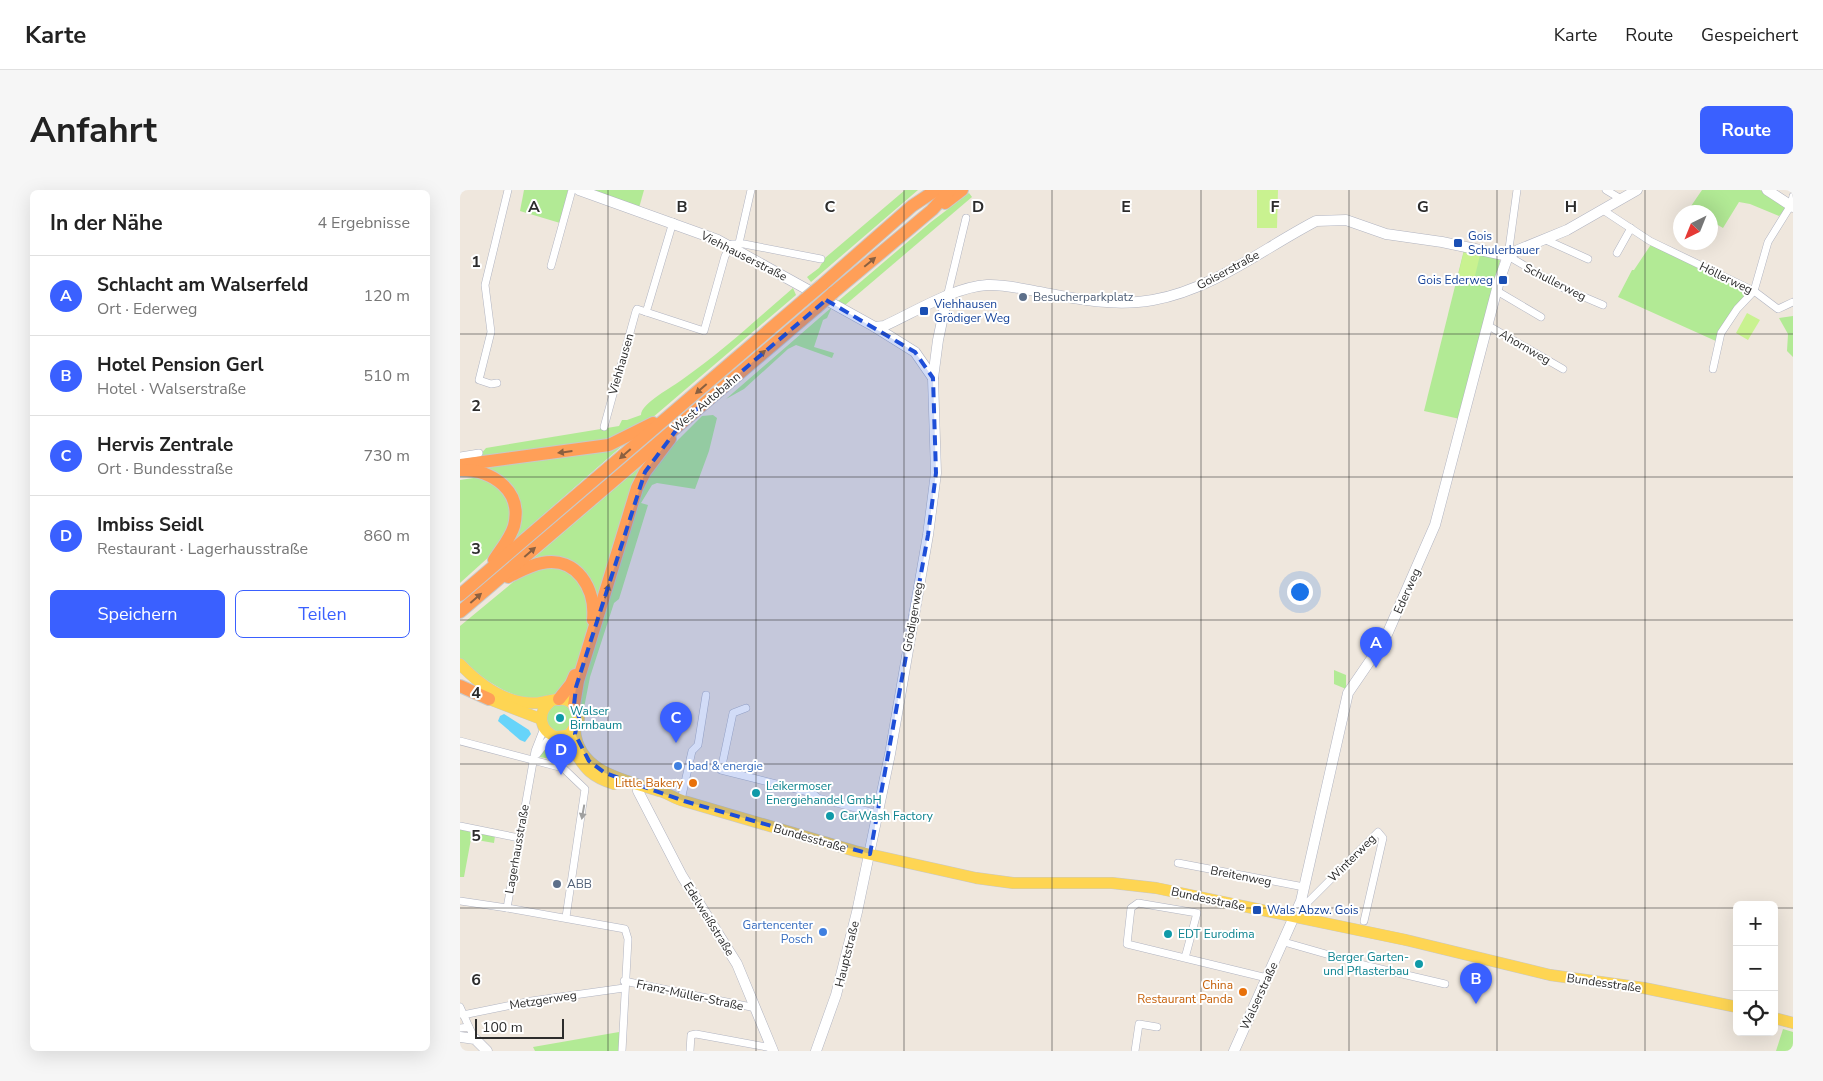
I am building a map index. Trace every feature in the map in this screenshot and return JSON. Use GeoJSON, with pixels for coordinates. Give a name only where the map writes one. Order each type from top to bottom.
{"type":"FeatureCollection","features":[{"type":"Feature","properties":{"kind":"highway"},"geometry":{"type":"LineString","coordinates":[[912,206],[926,190]]}},
{"type":"Feature","properties":{"kind":"highway","name":"West Autobahn"},"geometry":{"type":"LineString","coordinates":[[679,416],[804,300],[912,206],[936,190]]}},
{"type":"Feature","properties":{"kind":"highway","name":"West Autobahn"},"geometry":{"type":"LineString","coordinates":[[460,612],[488,579],[679,416],[816,308],[932,210],[950,190]]}},
{"type":"Feature","properties":{"kind":"highway"},"geometry":{"type":"LineString","coordinates":[[932,210],[962,190]]}},
{"type":"Feature","properties":{"kind":"highway"},"geometry":{"type":"LineString","coordinates":[[460,465],[609,445],[679,416]]}},
{"type":"Feature","properties":{"kind":"highway"},"geometry":{"type":"LineString","coordinates":[[574,705],[578,681],[637,488],[679,416]]}},
{"type":"Feature","properties":{"kind":"highway"},"geometry":{"type":"LineString","coordinates":[[460,470],[472,470],[494,477],[504,486],[514,503],[514,525],[511,534],[488,579]]}},
{"type":"Feature","properties":{"kind":"highway"},"geometry":{"type":"LineString","coordinates":[[488,579],[552,562],[569,566],[586,581],[594,602],[592,625],[571,684],[555,700]]}},
{"type":"Feature","properties":{"kind":"highway","name":"West Autobahn"},"geometry":{"type":"LineString","coordinates":[[460,595],[488,579]]}},
{"type":"Feature","properties":{"kind":"highway"},"geometry":{"type":"LineString","coordinates":[[460,686],[489,699]]}},
{"type":"Feature","properties":{"kind":"main road"},"geometry":{"type":"LineString","coordinates":[[460,664],[483,685],[504,696],[528,703],[567,700],[574,705]]}},
{"type":"Feature","properties":{"kind":"main road","name":"Bundesstraße"},"geometry":{"type":"LineString","coordinates":[[460,674],[489,699],[542,724],[560,737],[590,774],[602,780],[638,791],[665,798],[678,799]]}},
{"type":"Feature","properties":{"kind":"main road"},"geometry":{"type":"LineString","coordinates":[[542,724],[542,712],[555,700]]}},
{"type":"Feature","properties":{"kind":"main road","name":"Bundesstraße"},"geometry":{"type":"LineString","coordinates":[[574,705],[579,717],[575,730],[576,738],[585,755],[600,771],[663,792],[678,799],[870,854],[949,873],[997,881],[1112,883],[1156,888],[1406,940],[1550,975],[1644,988],[1733,1006]]}},
{"type":"Feature","properties":{"kind":"main road"},"geometry":{"type":"LineString","coordinates":[[560,737],[575,730]]}},
{"type":"Feature","properties":{"kind":"main road"},"geometry":{"type":"LineString","coordinates":[[1778,1019],[1793,1023]]}},
{"type":"Feature","properties":{"kind":"street"},"geometry":{"type":"LineString","coordinates":[[497,383],[491,384],[478,380],[491,332],[485,286],[508,190]]}},
{"type":"Feature","properties":{"kind":"street"},"geometry":{"type":"LineString","coordinates":[[550,266],[572,190]]}},
{"type":"Feature","properties":{"kind":"street","name":"Viehhauserstraße"},"geometry":{"type":"LineString","coordinates":[[579,190],[734,245],[875,327]]}},
{"type":"Feature","properties":{"kind":"street"},"geometry":{"type":"LineString","coordinates":[[673,222],[646,312],[704,331],[751,190]]}},
{"type":"Feature","properties":{"kind":"street"},"geometry":{"type":"LineString","coordinates":[[1508,256],[1517,190]]}},
{"type":"Feature","properties":{"kind":"street"},"geometry":{"type":"LineString","coordinates":[[1606,190],[1621,199]]}},
{"type":"Feature","properties":{"kind":"street"},"geometry":{"type":"LineString","coordinates":[[1508,256],[1518,250],[1546,240],[1637,190]]}},
{"type":"Feature","properties":{"kind":"street"},"geometry":{"type":"LineString","coordinates":[[1713,369],[1721,333],[1737,309],[1754,291],[1768,242],[1792,203],[1767,190]]}},
{"type":"Feature","properties":{"kind":"street","name":"Höllerweg"},"geometry":{"type":"LineString","coordinates":[[1603,210],[1650,240],[1754,291],[1778,310],[1793,302]]}},
{"type":"Feature","properties":{"kind":"street"},"geometry":{"type":"LineString","coordinates":[[947,297],[966,218]]}},
{"type":"Feature","properties":{"kind":"street","name":"Goiserstraße"},"geometry":{"type":"LineString","coordinates":[[875,327],[884,326],[947,297],[990,285],[1012,287],[1082,300],[1121,303],[1152,300],[1186,292],[1219,278],[1316,221],[1330,219],[1346,220],[1386,234],[1442,242],[1508,256]]}},
{"type":"Feature","properties":{"kind":"street"},"geometry":{"type":"LineString","coordinates":[[1618,253],[1631,228]]}},
{"type":"Feature","properties":{"kind":"street"},"geometry":{"type":"LineString","coordinates":[[1546,240],[1588,259]]}},
{"type":"Feature","properties":{"kind":"street"},"geometry":{"type":"LineString","coordinates":[[734,245],[821,259]]}},
{"type":"Feature","properties":{"kind":"street","name":"Ederweg"},"geometry":{"type":"LineString","coordinates":[[1293,918],[1301,901],[1345,701],[1354,682],[1390,628],[1435,525],[1496,291],[1508,256]]}},
{"type":"Feature","properties":{"kind":"street","name":"Schullerweg"},"geometry":{"type":"LineString","coordinates":[[1508,256],[1563,288],[1604,305]]}},
{"type":"Feature","properties":{"kind":"street"},"geometry":{"type":"LineString","coordinates":[[1496,291],[1541,317]]}},
{"type":"Feature","properties":{"kind":"street","name":"Grödigerweg"},"geometry":{"type":"LineString","coordinates":[[870,854],[931,518],[936,473],[933,378],[938,340],[947,297]]}},
{"type":"Feature","properties":{"kind":"street","name":"Viehhausen"},"geometry":{"type":"LineString","coordinates":[[604,427],[637,309],[646,312]]}},
{"type":"Feature","properties":{"kind":"street","name":"Ahornweg"},"geometry":{"type":"LineString","coordinates":[[1487,325],[1563,369]]}},
{"type":"Feature","properties":{"kind":"street"},"geometry":{"type":"LineString","coordinates":[[875,327],[915,352],[933,378]]}},
{"type":"Feature","properties":{"kind":"street"},"geometry":{"type":"LineString","coordinates":[[460,456],[479,454]]}},
{"type":"Feature","properties":{"kind":"street"},"geometry":{"type":"LineString","coordinates":[[678,799],[692,751],[698,745],[706,696]]}},
{"type":"Feature","properties":{"kind":"street"},"geometry":{"type":"LineString","coordinates":[[746,708],[733,713],[721,770],[812,793],[818,798],[878,814]]}},
{"type":"Feature","properties":{"kind":"street","name":"Lagerhausstraße"},"geometry":{"type":"LineString","coordinates":[[542,724],[533,761],[507,908],[626,929],[628,939],[624,985],[622,1051]]}},
{"type":"Feature","properties":{"kind":"street","name":"Lagerhausstraße"},"geometry":{"type":"LineString","coordinates":[[533,761],[541,748],[560,737]]}},
{"type":"Feature","properties":{"kind":"street"},"geometry":{"type":"LineString","coordinates":[[460,741],[563,768],[585,789],[566,917]]}},
{"type":"Feature","properties":{"kind":"street","name":"Edelweißstraße"},"geometry":{"type":"LineString","coordinates":[[638,791],[684,879],[737,964],[773,1049]]}},
{"type":"Feature","properties":{"kind":"street"},"geometry":{"type":"LineString","coordinates":[[460,826],[519,838]]}},
{"type":"Feature","properties":{"kind":"street","name":"Winterweg"},"geometry":{"type":"LineString","coordinates":[[1301,901],[1308,902],[1378,832],[1382,838],[1364,921]]}},
{"type":"Feature","properties":{"kind":"street","name":"Hauptstraße"},"geometry":{"type":"LineString","coordinates":[[816,1051],[846,962],[870,854]]}},
{"type":"Feature","properties":{"kind":"street","name":"Breitenweg"},"geometry":{"type":"LineString","coordinates":[[1178,863],[1304,887]]}},
{"type":"Feature","properties":{"kind":"street"},"geometry":{"type":"LineString","coordinates":[[460,901],[507,908]]}},
{"type":"Feature","properties":{"kind":"street"},"geometry":{"type":"LineString","coordinates":[[1185,958],[1197,914],[1138,903],[1131,908],[1127,944],[1267,978]]}},
{"type":"Feature","properties":{"kind":"street","name":"Walserstraße"},"geometry":{"type":"LineString","coordinates":[[1234,1051],[1284,942],[1293,918]]}},
{"type":"Feature","properties":{"kind":"street"},"geometry":{"type":"LineString","coordinates":[[1284,942],[1368,966],[1445,984]]}},
{"type":"Feature","properties":{"kind":"street","name":"Franz-Müller-Straße"},"geometry":{"type":"LineString","coordinates":[[624,985],[756,1008]]}},
{"type":"Feature","properties":{"kind":"street","name":"Metzgerweg"},"geometry":{"type":"LineString","coordinates":[[463,1015],[624,985]]}},
{"type":"Feature","properties":{"kind":"street"},"geometry":{"type":"LineString","coordinates":[[460,1007],[475,1039],[487,1051]]}},
{"type":"Feature","properties":{"kind":"street"},"geometry":{"type":"LineString","coordinates":[[1135,1051],[1140,1024],[1157,1027]]}},
{"type":"Feature","properties":{"kind":"street"},"geometry":{"type":"LineString","coordinates":[[460,1028],[468,1027]]}},
{"type":"Feature","properties":{"kind":"street"},"geometry":{"type":"LineString","coordinates":[[690,1051],[691,1035],[696,1034],[773,1049]]}},
{"type":"Feature","properties":{"kind":"street"},"geometry":{"type":"LineString","coordinates":[[460,1036],[475,1039]]}},
{"type":"Feature","properties":{"kind":"highlighted area"},"geometry":{"type":"Polygon","coordinates":[[[826,300],[915,352],[933,378],[936,473],[928,535],[870,854],[684,801],[605,773],[589,761],[575,734],[579,717],[574,705],[576,687],[645,472],[683,421],[826,300]]]}},
{"type":"Feature","properties":{"kind":"green space"},"geometry":{"type":"Polygon","coordinates":[[[524,190],[568,190],[560,223],[520,211],[524,190]]]}},
{"type":"Feature","properties":{"kind":"green space"},"geometry":{"type":"Polygon","coordinates":[[[589,190],[644,190],[639,208],[589,190]]]}},
{"type":"Feature","properties":{"kind":"green space"},"geometry":{"type":"Polygon","coordinates":[[[905,190],[918,190],[811,282],[807,277],[819,268],[825,258],[905,190]]]}},
{"type":"Feature","properties":{"kind":"green space"},"geometry":{"type":"Polygon","coordinates":[[[1257,190],[1278,190],[1277,228],[1257,228],[1257,190]]]}},
{"type":"Feature","properties":{"kind":"green space"},"geometry":{"type":"Polygon","coordinates":[[[1702,190],[1760,190],[1785,206],[1785,210],[1779,216],[1750,204],[1739,202],[1723,228],[1718,225],[1718,205],[1692,205],[1702,190]]]}},
{"type":"Feature","properties":{"kind":"green space"},"geometry":{"type":"Polygon","coordinates":[[[969,193],[972,197],[844,306],[837,302],[931,222],[969,193]]]}},
{"type":"Feature","properties":{"kind":"green space"},"geometry":{"type":"Polygon","coordinates":[[[1654,240],[1749,292],[1718,342],[1618,297],[1632,270],[1634,270],[1654,240]]]}},
{"type":"Feature","properties":{"kind":"green space"},"geometry":{"type":"Polygon","coordinates":[[[1464,250],[1496,255],[1500,261],[1460,419],[1424,411],[1464,250]]]}},
{"type":"Feature","properties":{"kind":"green space"},"geometry":{"type":"Polygon","coordinates":[[[1464,251],[1480,255],[1474,280],[1458,276],[1464,251]]]}},
{"type":"Feature","properties":{"kind":"green space"},"geometry":{"type":"Polygon","coordinates":[[[793,288],[796,295],[645,424],[608,440],[460,459],[480,455],[486,448],[619,426],[622,420],[641,415],[646,405],[712,358],[793,288]]]}},
{"type":"Feature","properties":{"kind":"green space"},"geometry":{"type":"Polygon","coordinates":[[[832,307],[827,318],[823,320],[814,347],[834,353],[832,358],[796,345],[788,349],[744,389],[726,399],[832,307]]]}},
{"type":"Feature","properties":{"kind":"green space"},"geometry":{"type":"Polygon","coordinates":[[[1747,313],[1760,320],[1748,340],[1736,333],[1747,313]]]}},
{"type":"Feature","properties":{"kind":"green space"},"geometry":{"type":"Polygon","coordinates":[[[1793,316],[1793,357],[1787,351],[1788,334],[1779,318],[1793,316]]]}},
{"type":"Feature","properties":{"kind":"green space"},"geometry":{"type":"Polygon","coordinates":[[[713,415],[717,418],[709,451],[695,489],[657,483],[652,485],[641,503],[648,505],[619,599],[614,603],[590,677],[583,713],[578,702],[578,689],[642,491],[654,467],[676,442],[702,416],[713,415]]]}},
{"type":"Feature","properties":{"kind":"green space"},"geometry":{"type":"Polygon","coordinates":[[[630,439],[512,542],[517,507],[480,468],[630,439]]]}},
{"type":"Feature","properties":{"kind":"green space"},"geometry":{"type":"Polygon","coordinates":[[[646,462],[599,607],[584,573],[529,562],[646,462]]]}},
{"type":"Feature","properties":{"kind":"green space"},"geometry":{"type":"Polygon","coordinates":[[[487,476],[508,496],[511,525],[492,554],[460,583],[460,480],[487,476]]]}},
{"type":"Feature","properties":{"kind":"green space"},"geometry":{"type":"Polygon","coordinates":[[[552,564],[582,581],[589,615],[587,636],[575,673],[569,684],[558,695],[544,700],[529,699],[497,687],[460,658],[460,626],[526,573],[552,564]]]}},
{"type":"Feature","properties":{"kind":"green space"},"geometry":{"type":"Polygon","coordinates":[[[1334,670],[1346,675],[1346,689],[1334,684],[1334,670]]]}},
{"type":"Feature","properties":{"kind":"green space"},"geometry":{"type":"Polygon","coordinates":[[[566,704],[573,710],[574,725],[561,733],[548,727],[546,713],[552,705],[566,704]]]}},
{"type":"Feature","properties":{"kind":"green space"},"geometry":{"type":"Polygon","coordinates":[[[553,741],[562,742],[569,755],[558,760],[539,757],[548,744],[553,741]]]}},
{"type":"Feature","properties":{"kind":"green space"},"geometry":{"type":"Polygon","coordinates":[[[460,829],[495,836],[494,843],[471,839],[464,877],[460,877],[460,829]]]}},
{"type":"Feature","properties":{"kind":"green space"},"geometry":{"type":"Polygon","coordinates":[[[1783,1029],[1793,1032],[1793,1051],[1776,1051],[1783,1029]]]}},
{"type":"Feature","properties":{"kind":"green space"},"geometry":{"type":"Polygon","coordinates":[[[619,1032],[619,1051],[535,1051],[533,1047],[619,1032]]]}},
{"type":"Feature","properties":{"kind":"water"},"geometry":{"type":"Polygon","coordinates":[[[504,714],[529,730],[531,734],[525,742],[498,721],[500,716],[504,714]]]}},
{"type":"Feature","properties":{"kind":"place","name":"Gois Schulerbauer"},"geometry":{"type":"Point","coordinates":[1458,243]}},
{"type":"Feature","properties":{"kind":"place","name":"Gois Ederweg"},"geometry":{"type":"Point","coordinates":[1503,280]}},
{"type":"Feature","properties":{"kind":"place","name":"Besucherparkplatz"},"geometry":{"type":"Point","coordinates":[1023,297]}},
{"type":"Feature","properties":{"kind":"place","name":"Viehhausen Grödiger Weg"},"geometry":{"type":"Point","coordinates":[924,311]}},
{"type":"Feature","properties":{"kind":"place","name":"Schlacht am Walserfeld"},"geometry":{"type":"Point","coordinates":[1376,668]}},
{"type":"Feature","properties":{"kind":"place","name":"Walser Birnbaum"},"geometry":{"type":"Point","coordinates":[560,718]}},
{"type":"Feature","properties":{"kind":"place","name":"Hervis Zentrale"},"geometry":{"type":"Point","coordinates":[676,743]}},
{"type":"Feature","properties":{"kind":"place","name":"bad & energie"},"geometry":{"type":"Point","coordinates":[678,766]}},
{"type":"Feature","properties":{"kind":"place","name":"Imbiss Seidl"},"geometry":{"type":"Point","coordinates":[561,775]}},
{"type":"Feature","properties":{"kind":"place","name":"Little Bakery"},"geometry":{"type":"Point","coordinates":[693,783]}},
{"type":"Feature","properties":{"kind":"place","name":"Leikermoser Energiehandel GmbH"},"geometry":{"type":"Point","coordinates":[756,793]}},
{"type":"Feature","properties":{"kind":"place","name":"CarWash Factory"},"geometry":{"type":"Point","coordinates":[830,816]}},
{"type":"Feature","properties":{"kind":"place","name":"ABB"},"geometry":{"type":"Point","coordinates":[557,884]}},
{"type":"Feature","properties":{"kind":"place","name":"Wals Abzw. Gois"},"geometry":{"type":"Point","coordinates":[1257,910]}},
{"type":"Feature","properties":{"kind":"place","name":"Gartencenter Posch"},"geometry":{"type":"Point","coordinates":[823,932]}},
{"type":"Feature","properties":{"kind":"place","name":"EDT Eurodima"},"geometry":{"type":"Point","coordinates":[1168,934]}},
{"type":"Feature","properties":{"kind":"place","name":"Berger Garten- und Pflasterbau"},"geometry":{"type":"Point","coordinates":[1419,964]}},
{"type":"Feature","properties":{"kind":"place","name":"China Restaurant Panda"},"geometry":{"type":"Point","coordinates":[1243,992]}},
{"type":"Feature","properties":{"kind":"place","name":"Hotel Pension Gerl"},"geometry":{"type":"Point","coordinates":[1476,1004]}}]}
